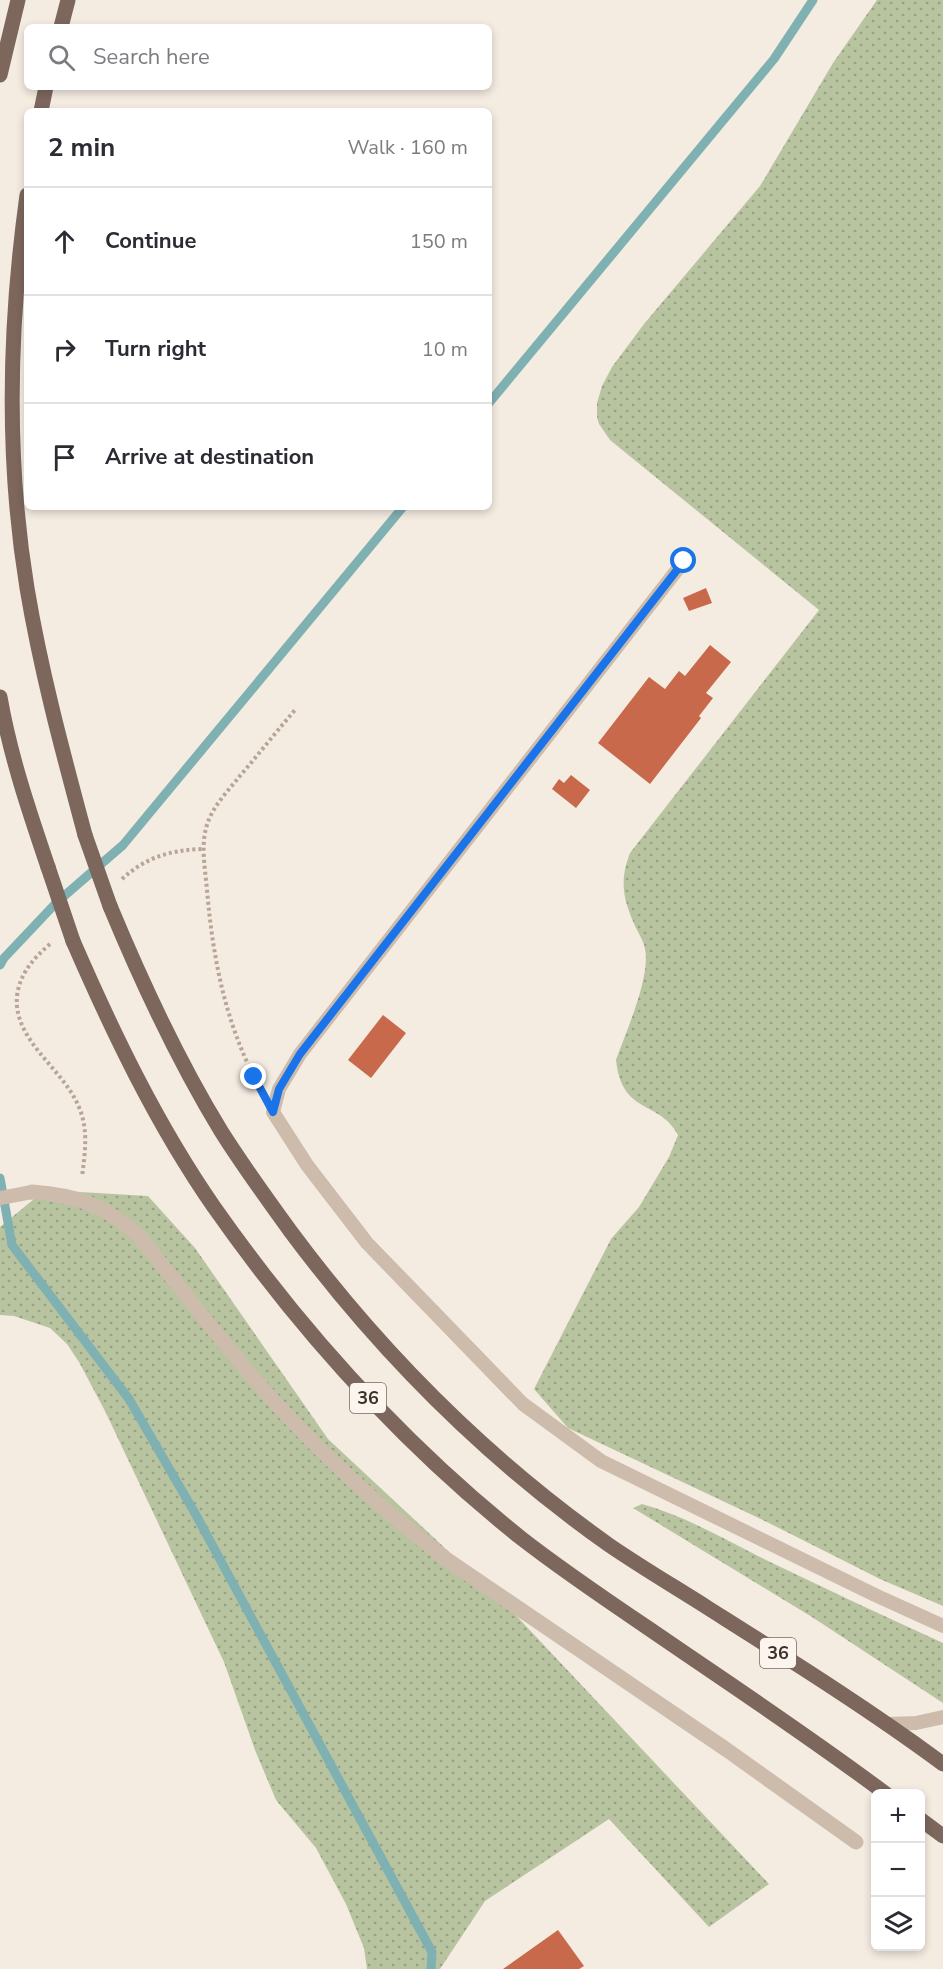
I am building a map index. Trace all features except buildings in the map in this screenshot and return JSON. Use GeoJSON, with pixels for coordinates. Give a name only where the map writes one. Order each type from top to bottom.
{"type":"FeatureCollection","features":[{"type":"Feature","properties":{"kind":"main road"},"geometry":{"type":"LineString","coordinates":[[0,75],[18,0]]}},
{"type":"Feature","properties":{"kind":"main road"},"geometry":{"type":"LineString","coordinates":[[62,24],[68,0]]}},
{"type":"Feature","properties":{"kind":"main road"},"geometry":{"type":"LineString","coordinates":[[42,108],[45,90]]}},
{"type":"Feature","properties":{"kind":"main road","name":"36"},"geometry":{"type":"LineString","coordinates":[[24,226],[16,307],[13,384],[14,452],[27,587],[48,699],[85,835],[110,906],[162,1024],[221,1131],[252,1180],[360,1320],[436,1401],[492,1453],[550,1501],[611,1546],[889,1724],[943,1764]]}},
{"type":"Feature","properties":{"kind":"main road","name":"36"},"geometry":{"type":"LineString","coordinates":[[0,697],[2,720],[21,784],[73,941],[120,1044],[151,1103],[214,1206],[288,1306],[363,1394],[404,1435],[461,1488],[521,1538],[584,1585],[800,1732],[879,1789]]}},
{"type":"Feature","properties":{"kind":"main road"},"geometry":{"type":"LineString","coordinates":[[925,1822],[943,1836]]}},
{"type":"Feature","properties":{"kind":"street"},"geometry":{"type":"LineString","coordinates":[[32,1192],[56,1193],[79,1199],[102,1208],[122,1220],[139,1236],[271,1398],[319,1449],[402,1524],[446,1559],[728,1750],[856,1842]]}},
{"type":"Feature","properties":{"kind":"lane"},"geometry":{"type":"LineString","coordinates":[[684,561],[300,1054],[279,1089],[273,1112],[307,1166],[367,1243],[523,1404],[601,1461],[943,1626]]}},
{"type":"Feature","properties":{"kind":"lane"},"geometry":{"type":"LineString","coordinates":[[0,1197],[32,1192]]}},
{"type":"Feature","properties":{"kind":"lane"},"geometry":{"type":"LineString","coordinates":[[889,1724],[916,1723],[943,1717]]}},
{"type":"Feature","properties":{"kind":"path"},"geometry":{"type":"LineString","coordinates":[[273,1112],[238,1040],[224,996],[211,939],[203,849],[208,822],[219,802],[294,710]]}},
{"type":"Feature","properties":{"kind":"green space"},"geometry":{"type":"Polygon","coordinates":[[[877,0],[943,0],[943,1606],[880,1579],[767,1522],[568,1428],[534,1389],[611,1239],[639,1207],[669,1157],[678,1135],[661,1116],[633,1099],[620,1078],[616,1060],[641,989],[646,960],[644,946],[625,899],[624,873],[630,853],[819,610],[610,440],[599,424],[597,403],[602,386],[612,367],[644,324],[760,186],[833,63],[877,0]]]}},
{"type":"Feature","properties":{"kind":"green space"},"geometry":{"type":"Polygon","coordinates":[[[45,1190],[148,1196],[195,1248],[328,1439],[506,1605],[769,1884],[709,1927],[609,1819],[485,1901],[440,1969],[367,1969],[364,1948],[346,1904],[316,1848],[276,1800],[255,1750],[224,1662],[105,1411],[79,1362],[67,1344],[50,1328],[14,1316],[0,1315],[0,1227],[45,1190]]]}},
{"type":"Feature","properties":{"kind":"green space"},"geometry":{"type":"Polygon","coordinates":[[[642,1504],[690,1522],[943,1643],[943,1703],[812,1617],[633,1508],[642,1504]]]}},
{"type":"Feature","properties":{"kind":"waterway"},"geometry":{"type":"LineString","coordinates":[[492,399],[774,59],[813,0]]}},
{"type":"Feature","properties":{"kind":"waterway"},"geometry":{"type":"LineString","coordinates":[[0,965],[56,903],[123,845],[401,510]]}},
{"type":"Feature","properties":{"kind":"waterway"},"geometry":{"type":"LineString","coordinates":[[0,1178],[12,1245],[129,1399],[196,1515],[432,1952],[431,1969]]}},
{"type":"Feature","properties":{"kind":"route"},"geometry":{"type":"LineString","coordinates":[[254,1077],[273,1112],[279,1089],[300,1054],[684,561]]}}]}
